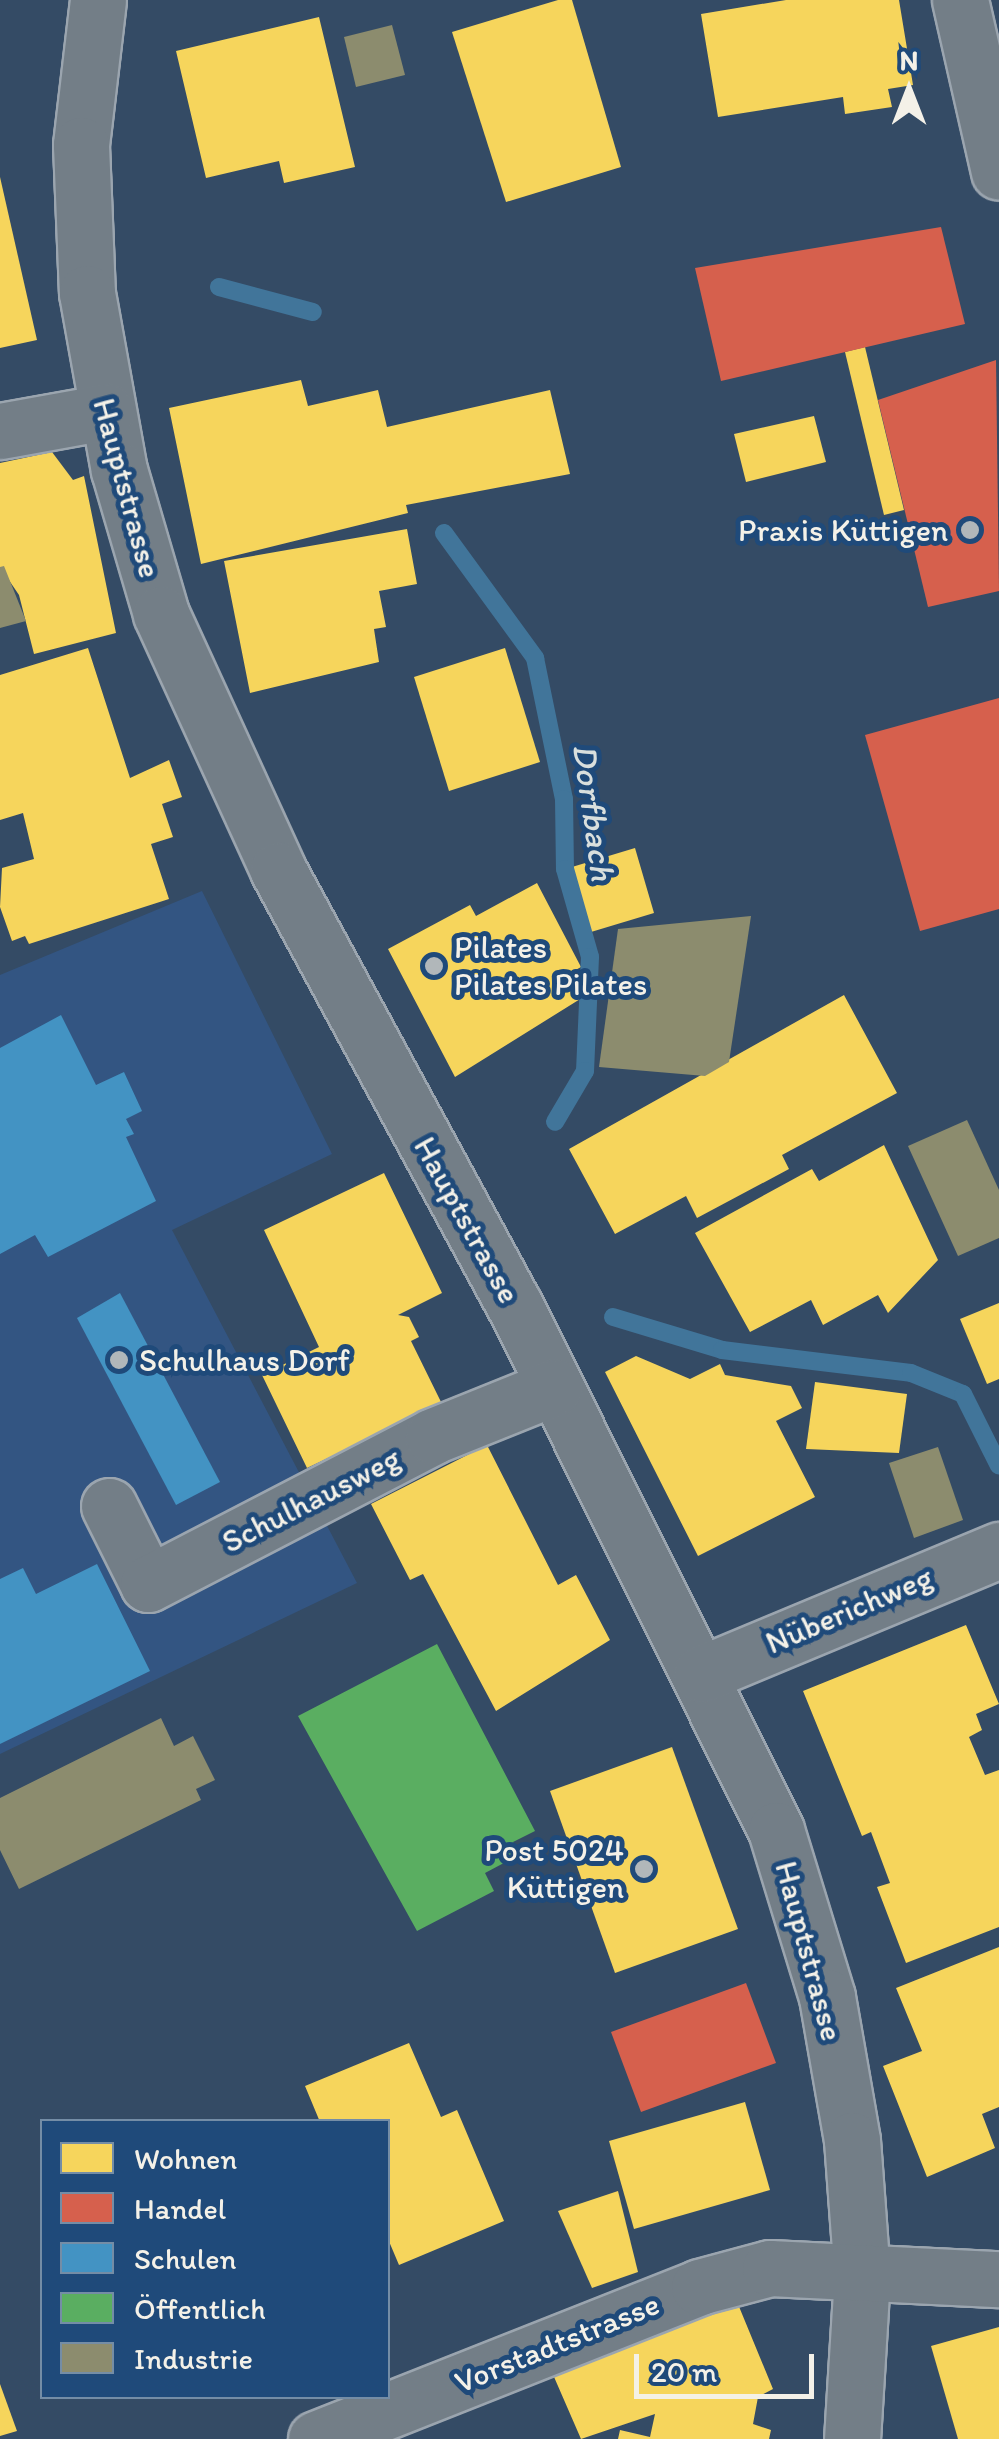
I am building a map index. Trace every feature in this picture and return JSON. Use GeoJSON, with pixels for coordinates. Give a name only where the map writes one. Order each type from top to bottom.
{"type":"FeatureCollection","features":[{"type":"Feature","properties":{"kind":"street","name":"Hauptstrasse"},"geometry":{"type":"LineString","coordinates":[[98,0],[82,225],[106,412],[161,614],[240,796],[556,1387],[776,1830],[827,1997],[852,2140],[862,2276],[852,2439]]}},
{"type":"Feature","properties":{"kind":"street"},"geometry":{"type":"LineString","coordinates":[[960,0],[998,163]]}},
{"type":"Feature","properties":{"kind":"street"},"geometry":{"type":"LineString","coordinates":[[0,431],[106,412]]}},
{"type":"Feature","properties":{"kind":"street","name":"Schulhausweg"},"geometry":{"type":"LineString","coordinates":[[109,1506],[148,1584],[433,1436],[556,1387]]}},
{"type":"Feature","properties":{"kind":"street","name":"Nüberichweg"},"geometry":{"type":"LineString","coordinates":[[701,1674],[999,1550]]}},
{"type":"Feature","properties":{"kind":"street","name":"Vorstadtstrasse"},"geometry":{"type":"LineString","coordinates":[[316,2439],[699,2287],[770,2268],[862,2276],[999,2279]]}},
{"type":"Feature","properties":{"kind":"shaded area","name":"Schulhaus Dorf"},"geometry":{"type":"Polygon","coordinates":[[[202,891],[332,1154],[172,1230],[357,1583],[0,1754],[0,975],[202,891]]]}},
{"type":"Feature","properties":{"kind":"building: Wohnen"},"geometry":{"type":"Polygon","coordinates":[[[558,0],[572,0],[621,167],[506,202],[452,32],[558,0]]]}},
{"type":"Feature","properties":{"kind":"building: Wohnen"},"geometry":{"type":"Polygon","coordinates":[[[786,0],[899,0],[913,85],[888,89],[892,107],[845,114],[843,97],[718,117],[701,14],[786,0]]]}},
{"type":"Feature","properties":{"kind":"building: Wohnen"},"geometry":{"type":"Polygon","coordinates":[[[319,17],[355,167],[284,183],[279,161],[206,178],[176,51],[319,17]]]}},
{"type":"Feature","properties":{"kind":"building: Wohnen"},"geometry":{"type":"Polygon","coordinates":[[[0,177],[37,340],[0,348],[0,177]]]}},
{"type":"Feature","properties":{"kind":"building: Wohnen"},"geometry":{"type":"Polygon","coordinates":[[[865,347],[904,510],[884,515],[845,352],[865,347]]]}},
{"type":"Feature","properties":{"kind":"building: Wohnen"},"geometry":{"type":"Polygon","coordinates":[[[301,380],[308,406],[378,390],[387,427],[550,390],[570,474],[406,505],[408,513],[201,564],[169,408],[301,380]]]}},
{"type":"Feature","properties":{"kind":"building: Wohnen"},"geometry":{"type":"Polygon","coordinates":[[[814,416],[826,462],[746,482],[734,434],[814,416]]]}},
{"type":"Feature","properties":{"kind":"building: Wohnen"},"geometry":{"type":"Polygon","coordinates":[[[52,452],[73,480],[84,476],[116,633],[34,654],[19,595],[0,567],[0,463],[52,452]]]}},
{"type":"Feature","properties":{"kind":"building: Wohnen"},"geometry":{"type":"Polygon","coordinates":[[[407,529],[417,584],[379,591],[386,627],[374,629],[379,662],[250,693],[224,561],[407,529]]]}},
{"type":"Feature","properties":{"kind":"building: Wohnen"},"geometry":{"type":"Polygon","coordinates":[[[88,648],[130,778],[169,760],[182,797],[162,804],[173,837],[151,844],[169,899],[29,944],[25,936],[12,941],[0,907],[2,868],[34,859],[23,813],[0,820],[0,675],[88,648]]]}},
{"type":"Feature","properties":{"kind":"building: Wohnen"},"geometry":{"type":"Polygon","coordinates":[[[505,648],[540,762],[449,791],[414,677],[505,648]]]}},
{"type":"Feature","properties":{"kind":"building: Wohnen"},"geometry":{"type":"Polygon","coordinates":[[[635,848],[654,913],[591,932],[572,867],[635,848]]]}},
{"type":"Feature","properties":{"kind":"building: Wohnen"},"geometry":{"type":"Polygon","coordinates":[[[537,883],[581,967],[572,972],[585,996],[455,1077],[388,949],[470,905],[476,916],[537,883]]]}},
{"type":"Feature","properties":{"kind":"building: Wohnen"},"geometry":{"type":"Polygon","coordinates":[[[844,995],[897,1093],[782,1155],[789,1169],[697,1218],[686,1196],[615,1234],[569,1149],[844,995]]]}},
{"type":"Feature","properties":{"kind":"building: Wohnen"},"geometry":{"type":"Polygon","coordinates":[[[884,1145],[938,1260],[888,1313],[878,1295],[823,1325],[811,1300],[750,1332],[695,1233],[812,1169],[819,1181],[884,1145]]]}},
{"type":"Feature","properties":{"kind":"building: Wohnen"},"geometry":{"type":"Polygon","coordinates":[[[384,1173],[442,1293],[398,1315],[409,1317],[419,1337],[411,1341],[442,1404],[307,1468],[262,1375],[319,1347],[264,1230],[384,1173]]]}},
{"type":"Feature","properties":{"kind":"building: Wohnen"},"geometry":{"type":"Polygon","coordinates":[[[999,1303],[999,1379],[987,1384],[960,1319],[999,1303]]]}},
{"type":"Feature","properties":{"kind":"building: Wohnen"},"geometry":{"type":"Polygon","coordinates":[[[636,1356],[690,1379],[720,1364],[725,1375],[791,1386],[802,1408],[776,1421],[815,1497],[698,1556],[605,1372],[636,1356]]]}},
{"type":"Feature","properties":{"kind":"building: Wohnen"},"geometry":{"type":"Polygon","coordinates":[[[815,1382],[907,1394],[899,1453],[806,1449],[815,1382]]]}},
{"type":"Feature","properties":{"kind":"building: Wohnen"},"geometry":{"type":"Polygon","coordinates":[[[487,1445],[558,1585],[576,1575],[610,1640],[496,1711],[423,1574],[410,1580],[371,1504],[487,1445]]]}},
{"type":"Feature","properties":{"kind":"building: Wohnen"},"geometry":{"type":"Polygon","coordinates":[[[966,1625],[999,1704],[976,1714],[982,1730],[969,1737],[985,1775],[999,1770],[999,1927],[906,1963],[877,1887],[890,1883],[871,1832],[862,1836],[803,1691],[966,1625]]]}},
{"type":"Feature","properties":{"kind":"building: Wohnen"},"geometry":{"type":"Polygon","coordinates":[[[672,1747],[738,1929],[615,1973],[550,1791],[672,1747]]]}},
{"type":"Feature","properties":{"kind":"building: Wohnen"},"geometry":{"type":"Polygon","coordinates":[[[999,1947],[999,2107],[982,2114],[995,2148],[927,2177],[883,2066],[922,2051],[896,1988],[999,1947]]]}},
{"type":"Feature","properties":{"kind":"building: Wohnen"},"geometry":{"type":"Polygon","coordinates":[[[409,2043],[441,2117],[457,2110],[504,2221],[399,2265],[390,2244],[390,2119],[319,2119],[305,2086],[409,2043]]]}},
{"type":"Feature","properties":{"kind":"building: Wohnen"},"geometry":{"type":"Polygon","coordinates":[[[745,2102],[770,2190],[634,2229],[609,2141],[745,2102]]]}},
{"type":"Feature","properties":{"kind":"building: Wohnen"},"geometry":{"type":"Polygon","coordinates":[[[618,2191],[638,2272],[592,2288],[558,2211],[618,2191]]]}},
{"type":"Feature","properties":{"kind":"building: Wohnen"},"geometry":{"type":"Polygon","coordinates":[[[733,2292],[773,2389],[758,2397],[753,2424],[771,2430],[769,2439],[618,2439],[620,2430],[650,2437],[655,2414],[581,2439],[551,2370],[733,2292]]]}},
{"type":"Feature","properties":{"kind":"building: Wohnen"},"geometry":{"type":"Polygon","coordinates":[[[999,2327],[999,2439],[958,2439],[931,2346],[999,2327]]]}},
{"type":"Feature","properties":{"kind":"building: Wohnen"},"geometry":{"type":"Polygon","coordinates":[[[0,2384],[17,2431],[0,2436],[0,2384]]]}},
{"type":"Feature","properties":{"kind":"building: Handel"},"geometry":{"type":"Polygon","coordinates":[[[941,227],[965,324],[721,381],[695,268],[941,227]]]}},
{"type":"Feature","properties":{"kind":"building: Handel"},"geometry":{"type":"Polygon","coordinates":[[[996,360],[999,591],[928,607],[878,400],[996,360]]]}},
{"type":"Feature","properties":{"kind":"building: Handel"},"geometry":{"type":"Polygon","coordinates":[[[999,698],[999,909],[920,931],[865,735],[999,698]]]}},
{"type":"Feature","properties":{"kind":"building: Handel"},"geometry":{"type":"Polygon","coordinates":[[[746,1983],[776,2063],[641,2112],[611,2032],[746,1983]]]}},
{"type":"Feature","properties":{"kind":"building: Schulen"},"geometry":{"type":"Polygon","coordinates":[[[61,1015],[96,1085],[124,1072],[142,1111],[126,1119],[134,1134],[126,1137],[156,1201],[48,1257],[35,1235],[0,1254],[0,1048],[61,1015]]]}},
{"type":"Feature","properties":{"kind":"building: Schulen"},"geometry":{"type":"Polygon","coordinates":[[[120,1293],[220,1482],[176,1505],[77,1318],[120,1293]]]}},
{"type":"Feature","properties":{"kind":"building: Schulen"},"geometry":{"type":"Polygon","coordinates":[[[97,1564],[150,1671],[0,1744],[0,1579],[23,1568],[36,1594],[97,1564]]]}},
{"type":"Feature","properties":{"kind":"building: Öffentlich"},"geometry":{"type":"Polygon","coordinates":[[[437,1644],[535,1831],[513,1842],[519,1855],[485,1873],[494,1891],[417,1931],[298,1716],[437,1644]]]}},
{"type":"Feature","properties":{"kind":"building: Industrie"},"geometry":{"type":"Polygon","coordinates":[[[392,25],[405,75],[356,87],[344,37],[392,25]]]}},
{"type":"Feature","properties":{"kind":"building: Industrie"},"geometry":{"type":"Polygon","coordinates":[[[4,566],[26,621],[0,628],[0,567],[4,566]]]}},
{"type":"Feature","properties":{"kind":"building: Industrie"},"geometry":{"type":"Polygon","coordinates":[[[751,916],[729,1062],[705,1076],[599,1067],[618,929],[751,916]]]}},
{"type":"Feature","properties":{"kind":"building: Industrie"},"geometry":{"type":"Polygon","coordinates":[[[967,1120],[999,1190],[999,1238],[958,1256],[908,1146],[967,1120]]]}},
{"type":"Feature","properties":{"kind":"building: Industrie"},"geometry":{"type":"Polygon","coordinates":[[[938,1447],[963,1520],[914,1538],[889,1463],[938,1447]]]}},
{"type":"Feature","properties":{"kind":"building: Industrie"},"geometry":{"type":"Polygon","coordinates":[[[161,1718],[174,1746],[193,1736],[215,1780],[196,1789],[201,1800],[19,1889],[0,1850],[0,1798],[161,1718]]]}},
{"type":"Feature","properties":{"kind":"waterway","name":"Dorfbach"},"geometry":{"type":"LineString","coordinates":[[219,287],[313,312]]}},
{"type":"Feature","properties":{"kind":"waterway","name":"Dorfbach"},"geometry":{"type":"LineString","coordinates":[[444,533],[535,658],[564,799],[565,869],[590,957],[585,1071],[555,1122]]}},
{"type":"Feature","properties":{"kind":"waterway","name":"Dorfbach"},"geometry":{"type":"LineString","coordinates":[[613,1317],[722,1350],[911,1373],[963,1394],[999,1466]]}},
{"type":"Feature","properties":{"kind":"place","name":"Praxis Küttigen"},"geometry":{"type":"Point","coordinates":[970,530]}},
{"type":"Feature","properties":{"kind":"place","name":"Pilates Pilates Pilates"},"geometry":{"type":"Point","coordinates":[434,966]}},
{"type":"Feature","properties":{"kind":"place","name":"Schulhaus Dorf"},"geometry":{"type":"Point","coordinates":[119,1360]}},
{"type":"Feature","properties":{"kind":"place","name":"Post 5024 Küttigen"},"geometry":{"type":"Point","coordinates":[644,1869]}}]}
